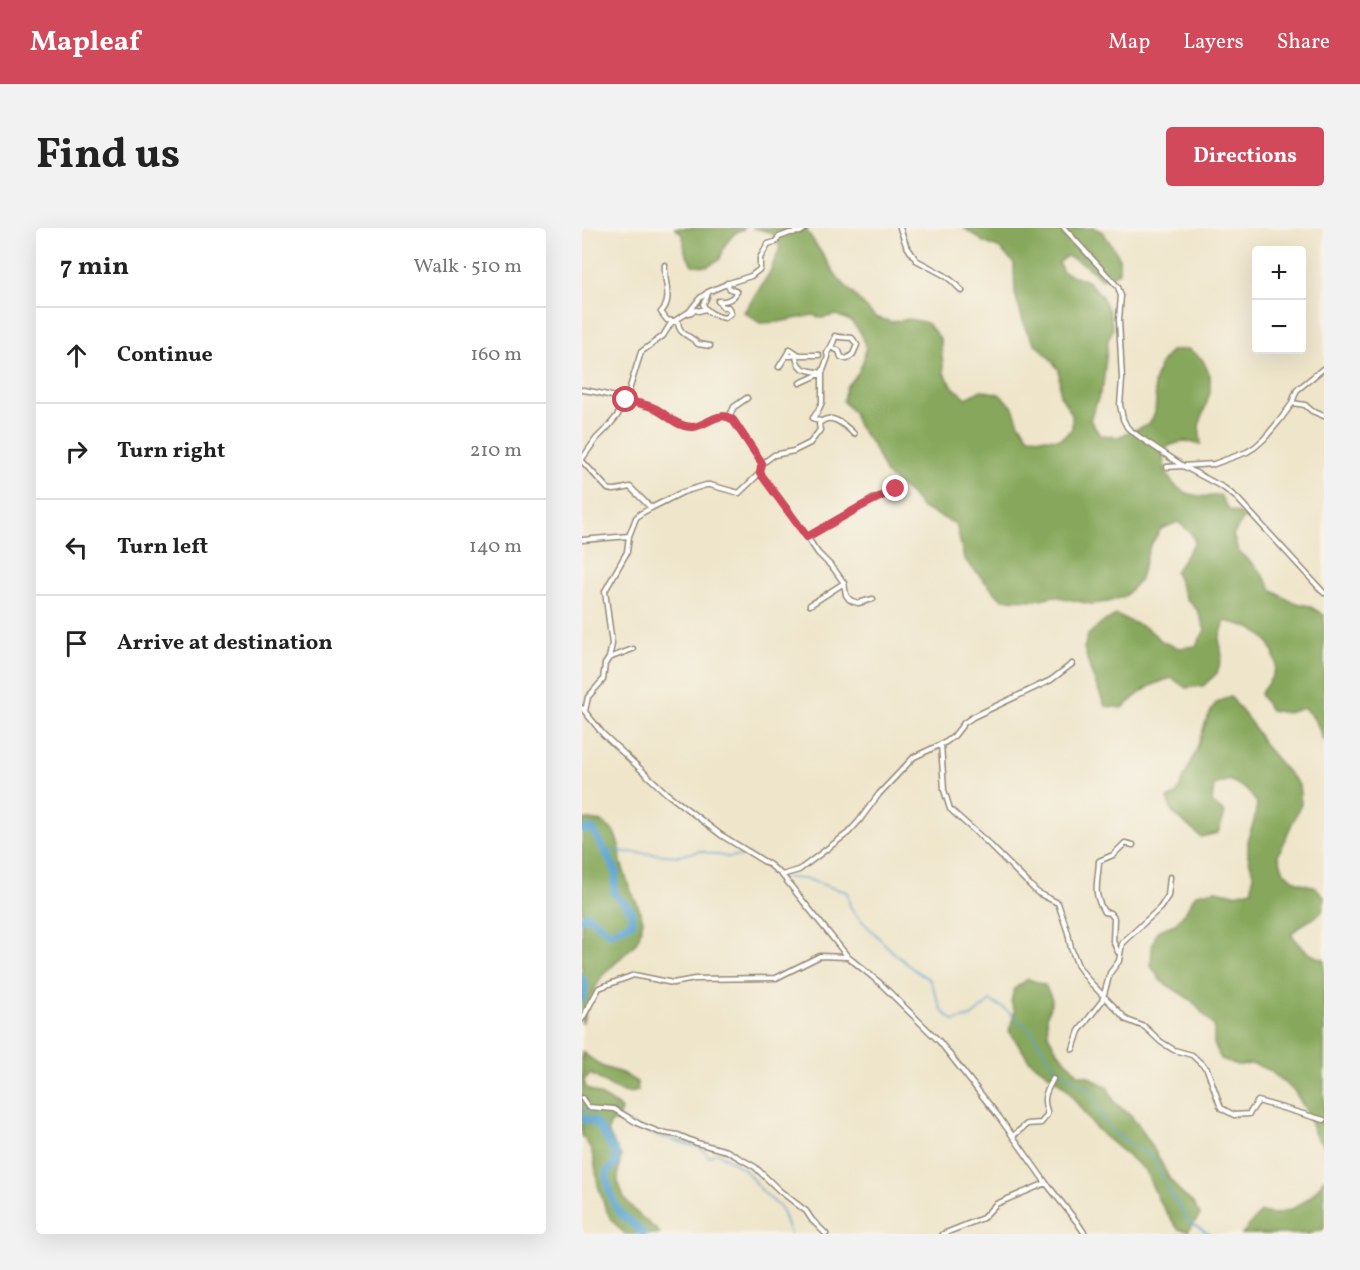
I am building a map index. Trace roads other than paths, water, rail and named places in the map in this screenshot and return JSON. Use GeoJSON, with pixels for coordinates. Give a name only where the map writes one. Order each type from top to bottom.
{"type":"FeatureCollection","features":[{"type":"Feature","properties":{"kind":"street"},"geometry":{"type":"LineString","coordinates":[[686,314],[708,292],[727,283],[751,276],[760,269],[760,258],[768,244],[775,242],[778,237],[800,232],[806,228]]}},
{"type":"Feature","properties":{"kind":"street"},"geometry":{"type":"LineString","coordinates":[[900,228],[906,245],[916,260],[952,281],[962,291]]}},
{"type":"Feature","properties":{"kind":"street"},"geometry":{"type":"LineString","coordinates":[[1064,228],[1118,287],[1121,296],[1120,405],[1123,419],[1130,430],[1183,466],[1237,498],[1324,593]]}},
{"type":"Feature","properties":{"kind":"street"},"geometry":{"type":"LineString","coordinates":[[665,265],[668,293],[665,308],[661,312],[667,320],[678,322],[680,330],[698,344],[710,346]]}},
{"type":"Feature","properties":{"kind":"street"},"geometry":{"type":"LineString","coordinates":[[708,292],[703,304],[705,309],[725,318],[731,314],[728,307],[718,301],[730,300],[737,292],[729,288],[727,283]]}},
{"type":"Feature","properties":{"kind":"street"},"geometry":{"type":"LineString","coordinates":[[651,508],[630,487],[611,491],[608,489],[582,460],[626,400],[641,352],[663,336],[674,321],[696,310],[705,309]]}},
{"type":"Feature","properties":{"kind":"street"},"geometry":{"type":"LineString","coordinates":[[831,347],[839,351],[841,357],[848,359],[853,354],[856,345],[852,338],[835,336],[834,345],[831,347],[827,352],[828,357],[822,374],[822,402],[813,418],[821,421],[831,418],[837,420],[854,434]]}},
{"type":"Feature","properties":{"kind":"street"},"geometry":{"type":"LineString","coordinates":[[779,367],[790,349],[799,355],[819,355]]}},
{"type":"Feature","properties":{"kind":"street"},"geometry":{"type":"LineString","coordinates":[[787,356],[796,354],[796,362],[801,368],[822,374]]}},
{"type":"Feature","properties":{"kind":"street"},"geometry":{"type":"LineString","coordinates":[[1167,466],[1214,464],[1252,449],[1264,439],[1292,403],[1300,386],[1324,368]]}},
{"type":"Feature","properties":{"kind":"street"},"geometry":{"type":"LineString","coordinates":[[800,383],[822,374]]}},
{"type":"Feature","properties":{"kind":"street"},"geometry":{"type":"LineString","coordinates":[[582,390],[655,408],[671,420],[688,426],[694,427],[723,416],[729,417],[762,463],[760,473],[739,493],[706,485],[683,492],[638,516],[629,536],[627,552],[605,591],[612,644],[605,664],[603,680],[588,697],[583,709],[603,734],[666,794],[721,835],[765,861],[784,878],[848,957],[888,990],[939,1041],[999,1117],[1085,1234]]}},
{"type":"Feature","properties":{"kind":"street"},"geometry":{"type":"LineString","coordinates":[[729,417],[734,407],[747,399]]}},
{"type":"Feature","properties":{"kind":"street"},"geometry":{"type":"LineString","coordinates":[[1292,403],[1305,405],[1324,416]]}},
{"type":"Feature","properties":{"kind":"street"},"geometry":{"type":"LineString","coordinates":[[762,463],[775,455],[794,451],[810,443],[820,430],[821,421]]}},
{"type":"Feature","properties":{"kind":"street"},"geometry":{"type":"LineString","coordinates":[[760,473],[818,553],[844,583],[846,595],[852,601],[862,603],[873,599]]}},
{"type":"Feature","properties":{"kind":"street"},"geometry":{"type":"LineString","coordinates":[[807,537],[873,499],[896,489]]}},
{"type":"Feature","properties":{"kind":"street"},"geometry":{"type":"LineString","coordinates":[[582,540],[629,536]]}},
{"type":"Feature","properties":{"kind":"street"},"geometry":{"type":"LineString","coordinates":[[810,605],[844,583]]}},
{"type":"Feature","properties":{"kind":"street"},"geometry":{"type":"LineString","coordinates":[[609,658],[633,650]]}},
{"type":"Feature","properties":{"kind":"street"},"geometry":{"type":"LineString","coordinates":[[784,878],[799,870],[848,833],[860,821],[879,794],[914,757],[954,736],[964,723],[973,717],[1051,680],[1072,664]]}},
{"type":"Feature","properties":{"kind":"street"},"geometry":{"type":"LineString","coordinates":[[941,744],[944,790],[950,809],[1038,893],[1058,903],[1078,966],[1104,998],[1127,1020],[1145,1027],[1161,1042],[1174,1050],[1192,1055],[1207,1069],[1221,1108],[1234,1115],[1249,1114],[1258,1101],[1324,1120]]}},
{"type":"Feature","properties":{"kind":"street"},"geometry":{"type":"LineString","coordinates":[[1119,956],[1113,941],[1114,918],[1110,913],[1104,912],[1096,893],[1096,885],[1100,861],[1113,855],[1125,843],[1133,845]]}},
{"type":"Feature","properties":{"kind":"street"},"geometry":{"type":"LineString","coordinates":[[1073,1049],[1079,1030],[1104,998],[1110,972],[1119,961],[1122,943],[1160,908],[1168,896],[1170,877]]}},
{"type":"Feature","properties":{"kind":"street"},"geometry":{"type":"LineString","coordinates":[[582,1019],[599,988],[634,975],[673,983],[695,979],[774,978],[820,956],[848,957]]}},
{"type":"Feature","properties":{"kind":"street"},"geometry":{"type":"LineString","coordinates":[[1012,1136],[1027,1124],[1041,1123],[1048,1115],[1044,1102],[1053,1079]]}},
{"type":"Feature","properties":{"kind":"street"},"geometry":{"type":"LineString","coordinates":[[582,1098],[588,1107],[614,1109],[639,1124],[727,1151],[755,1167],[780,1191],[806,1211],[826,1234]]}},
{"type":"Feature","properties":{"kind":"street"},"geometry":{"type":"LineString","coordinates":[[943,1234],[983,1218],[996,1204],[1046,1183]]}},
{"type":"Feature","properties":{"kind":"waterway"},"geometry":{"type":"LineString","coordinates":[[582,829],[593,830],[616,871],[614,893],[631,910],[632,923],[610,933],[587,915],[582,919]]}},
{"type":"Feature","properties":{"kind":"waterway"},"geometry":{"type":"LineString","coordinates":[[604,850],[678,856],[700,851],[727,857],[748,855],[765,864],[782,878]]}},
{"type":"Feature","properties":{"kind":"waterway"},"geometry":{"type":"LineString","coordinates":[[787,878],[807,879],[847,892],[850,906],[855,914],[892,951],[930,980],[942,1011],[954,1021],[971,1017],[990,1001],[1004,1008],[1030,1030],[1053,1065],[1092,1093],[1104,1122],[1118,1136],[1153,1157],[1166,1185],[1188,1221],[1210,1234]]}},
{"type":"Feature","properties":{"kind":"waterway"},"geometry":{"type":"LineString","coordinates":[[582,978],[585,988],[582,998]]}},
{"type":"Feature","properties":{"kind":"waterway"},"geometry":{"type":"LineString","coordinates":[[582,1108],[591,1112],[613,1113],[649,1133],[701,1148],[709,1157],[717,1152],[746,1171],[763,1192],[781,1208],[790,1234]]}},
{"type":"Feature","properties":{"kind":"waterway"},"geometry":{"type":"LineString","coordinates":[[582,1118],[595,1122],[616,1154],[615,1164],[606,1173],[612,1197],[621,1213],[643,1234]]}}]}
